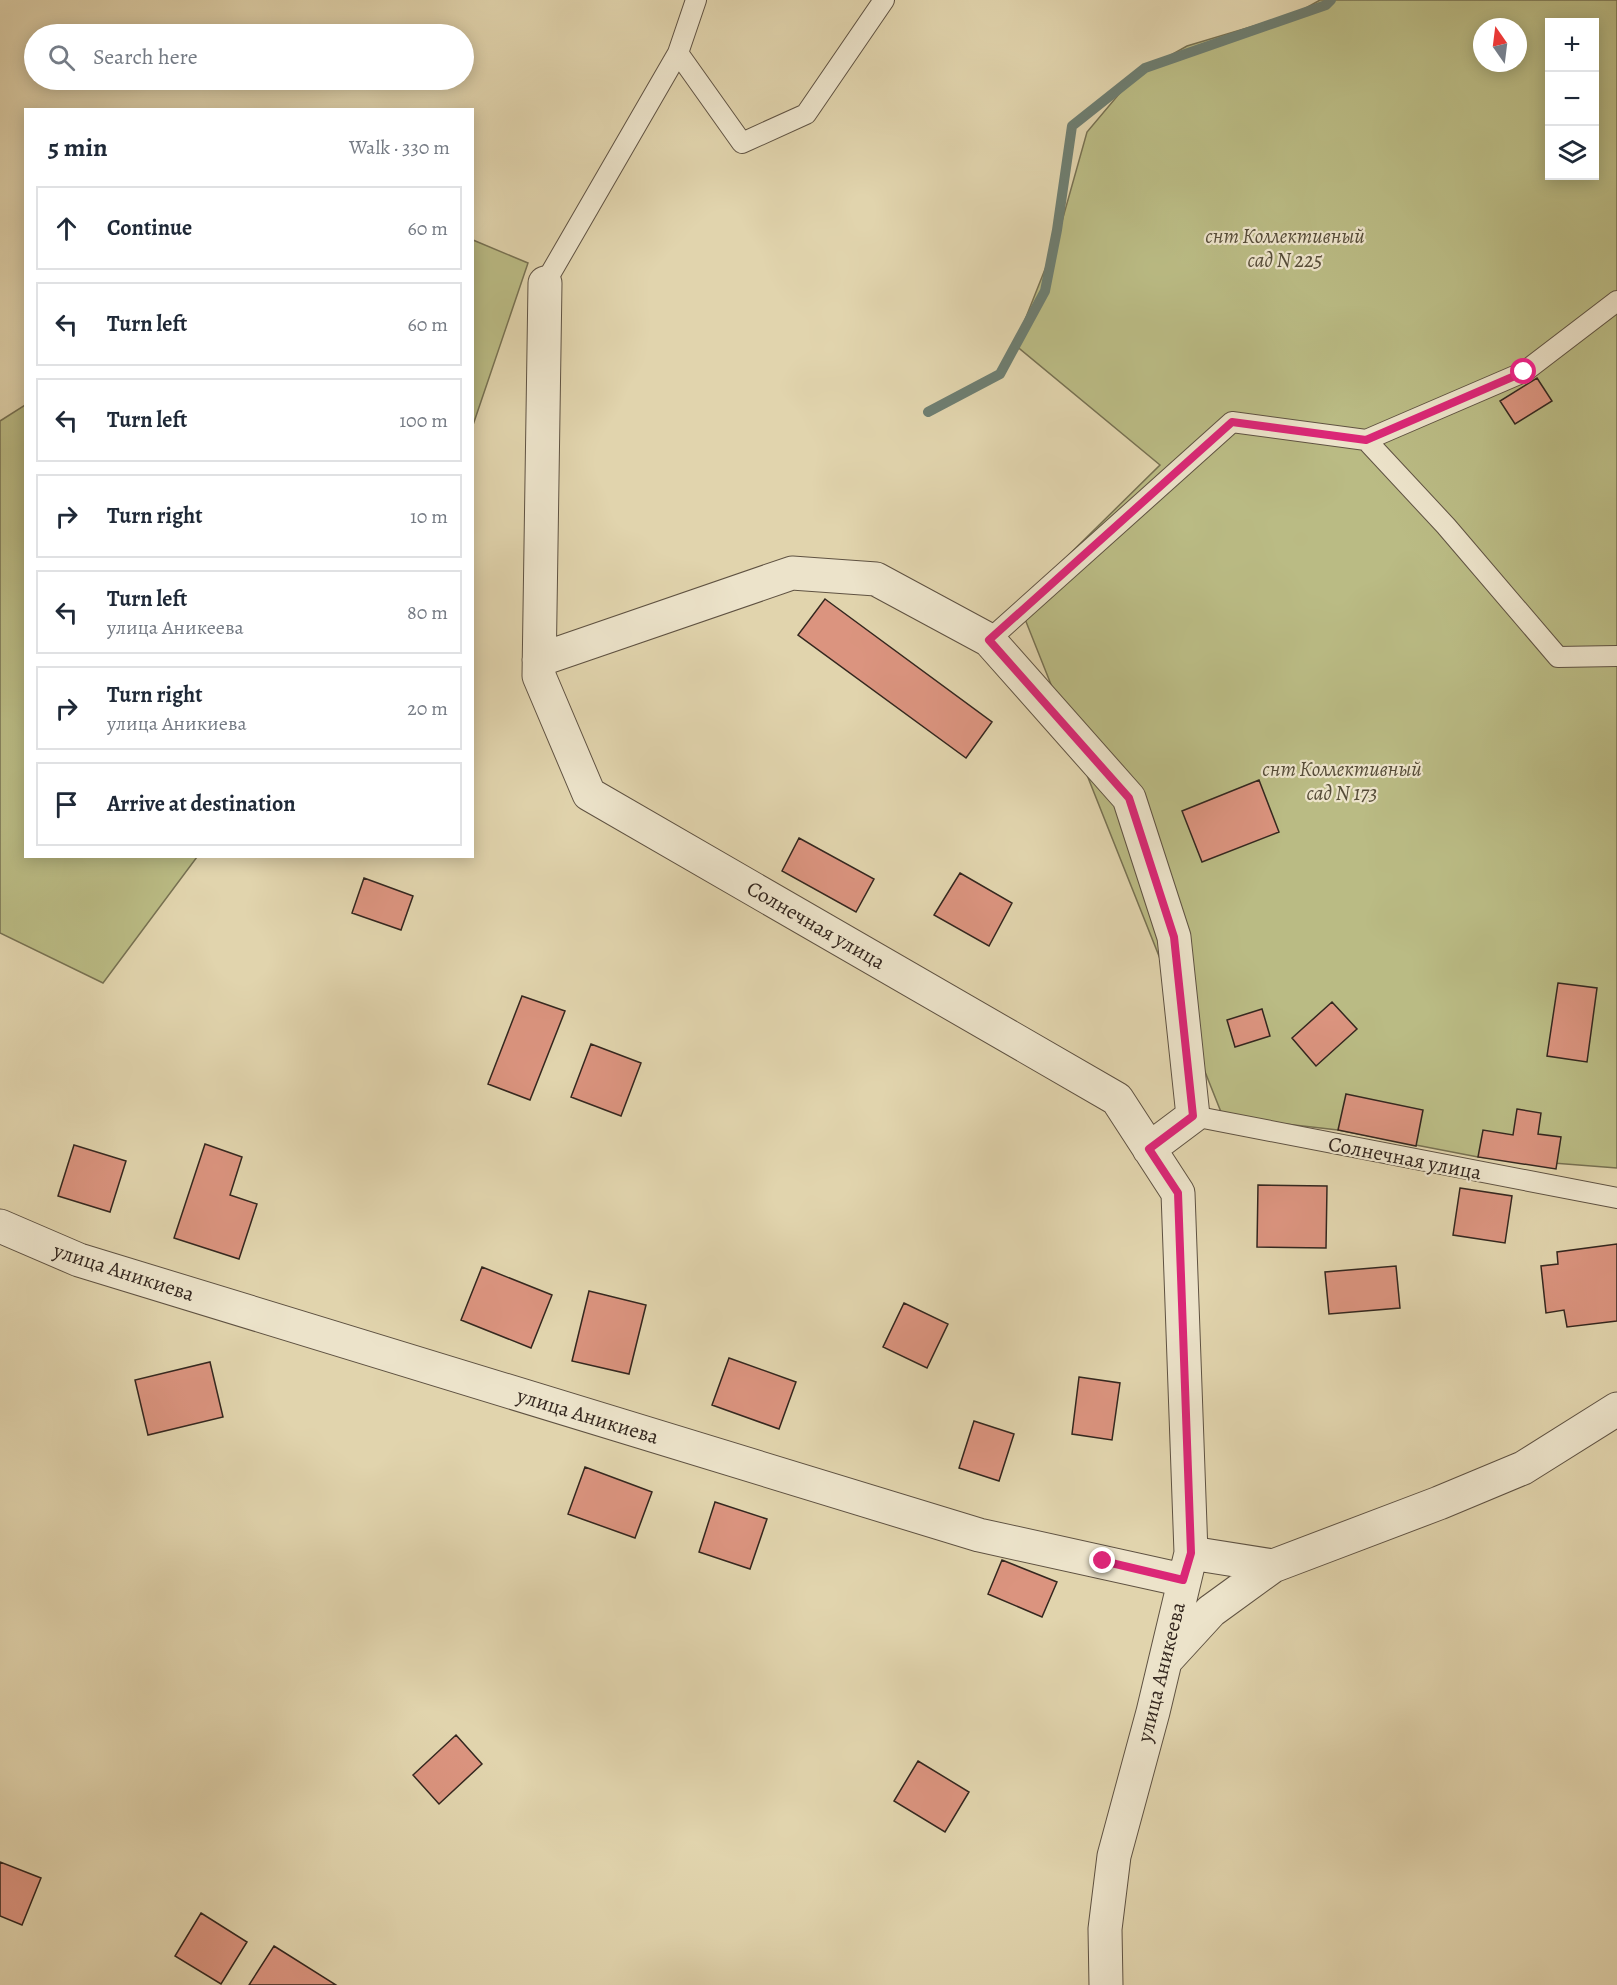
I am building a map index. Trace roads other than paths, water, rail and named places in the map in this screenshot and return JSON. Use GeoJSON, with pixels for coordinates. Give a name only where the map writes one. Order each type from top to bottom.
{"type":"FeatureCollection","features":[{"type":"Feature","properties":{"kind":"street","name":"Солнечная улица"},"geometry":{"type":"LineString","coordinates":[[545,283],[539,676],[589,794],[1117,1099],[1149,1149]]}},
{"type":"Feature","properties":{"kind":"street"},"geometry":{"type":"LineString","coordinates":[[539,660],[792,573],[876,579],[989,640],[1129,798],[1174,937],[1193,1116],[1149,1149]]}},
{"type":"Feature","properties":{"kind":"street","name":"улица Аникеева"},"geometry":{"type":"LineString","coordinates":[[1106,1985],[1105,1929],[1114,1856],[1187,1567],[1178,1193],[1149,1149]]}},
{"type":"Feature","properties":{"kind":"street","name":"улица Аникиева"},"geometry":{"type":"LineString","coordinates":[[0,1226],[78,1260],[979,1536],[1187,1567],[1273,1566]]}},
{"type":"Feature","properties":{"kind":"street"},"geometry":{"type":"LineString","coordinates":[[1164,1662],[1211,1611],[1273,1566],[1439,1503],[1523,1468],[1617,1409]]}},
{"type":"Feature","properties":{"kind":"lane"},"geometry":{"type":"LineString","coordinates":[[545,283],[678,53],[696,0]]}},
{"type":"Feature","properties":{"kind":"lane"},"geometry":{"type":"LineString","coordinates":[[678,53],[742,143],[806,114],[884,0]]}},
{"type":"Feature","properties":{"kind":"lane"},"geometry":{"type":"LineString","coordinates":[[989,640],[1232,422],[1366,440],[1524,372],[1617,301]]}},
{"type":"Feature","properties":{"kind":"lane"},"geometry":{"type":"LineString","coordinates":[[1366,440],[1446,526],[1558,657],[1617,656]]}},
{"type":"Feature","properties":{"kind":"lane","name":"Солнечная улица"},"geometry":{"type":"LineString","coordinates":[[1193,1116],[1617,1198]]}},
{"type":"Feature","properties":{"kind":"waterway"},"geometry":{"type":"LineString","coordinates":[[928,412],[1000,374],[1045,291],[1057,230],[1072,126],[1145,68],[1326,5],[1331,0]]}},
{"type":"Feature","properties":{"kind":"park label","name":"снт Коллективный сад N 225"},"geometry":{"type":"Point","coordinates":[1285,248]}},
{"type":"Feature","properties":{"kind":"park label","name":"снт Коллективный сад N 173"},"geometry":{"type":"Point","coordinates":[1342,781]}}]}
